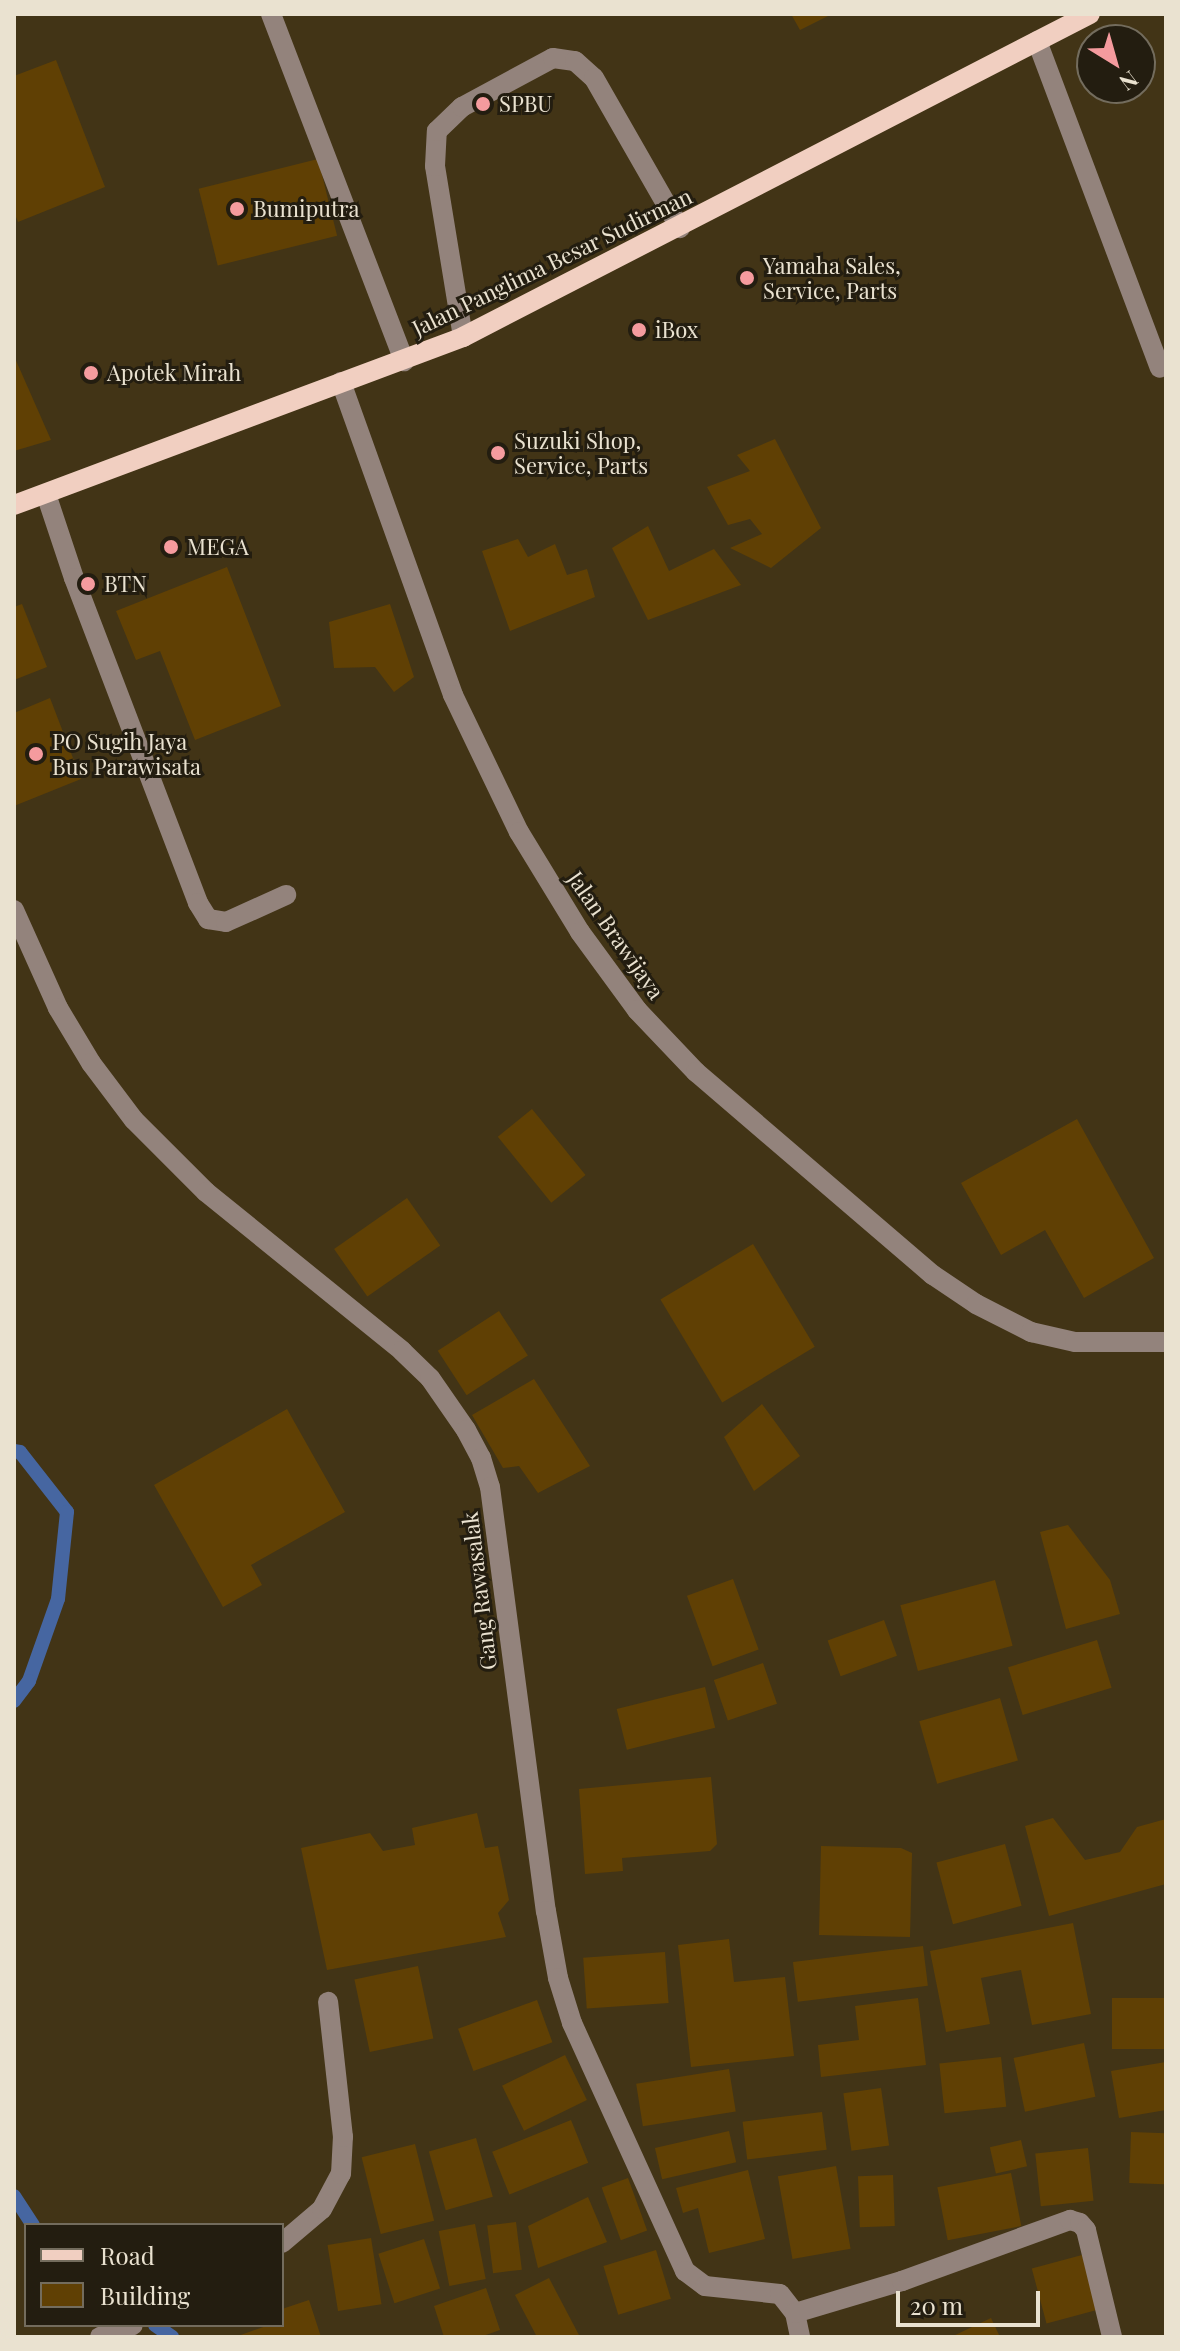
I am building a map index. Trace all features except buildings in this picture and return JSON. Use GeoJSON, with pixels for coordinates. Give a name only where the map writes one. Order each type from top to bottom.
{"type":"FeatureCollection","features":[{"type":"Feature","properties":{"kind":"main road","name":"Jalan Panglima Besar Sudirman"},"geometry":{"type":"LineString","coordinates":[[14,505],[463,337],[680,228],[1090,14]]}},
{"type":"Feature","properties":{"kind":"street"},"geometry":{"type":"LineString","coordinates":[[271,14],[404,361]]}},
{"type":"Feature","properties":{"kind":"street"},"geometry":{"type":"LineString","coordinates":[[1037,41],[1160,368]]}},
{"type":"Feature","properties":{"kind":"street"},"geometry":{"type":"LineString","coordinates":[[463,337],[435,166],[437,131],[462,107],[553,58],[575,61],[594,78],[680,228]]}},
{"type":"Feature","properties":{"kind":"street","name":"Jalan Brawijaya"},"geometry":{"type":"LineString","coordinates":[[341,382],[453,695],[519,832],[580,932],[637,1010],[696,1072],[933,1275],[976,1304],[1031,1332],[1075,1342],[1166,1342]]}},
{"type":"Feature","properties":{"kind":"street"},"geometry":{"type":"LineString","coordinates":[[46,494],[74,578],[198,903],[208,919],[226,922],[286,895]]}},
{"type":"Feature","properties":{"kind":"street","name":"Gang Rawasalak"},"geometry":{"type":"LineString","coordinates":[[14,910],[58,1008],[91,1063],[134,1120],[206,1192],[402,1351],[430,1378],[466,1430],[481,1458],[490,1487],[546,1911],[558,1978],[572,2023],[685,2271],[705,2286],[780,2294],[795,2313]]}},
{"type":"Feature","properties":{"kind":"street"},"geometry":{"type":"LineString","coordinates":[[284,2241],[322,2209],[341,2174],[343,2137],[328,2002]]}},
{"type":"Feature","properties":{"kind":"street"},"geometry":{"type":"LineString","coordinates":[[800,2337],[795,2313],[902,2281],[1070,2220],[1080,2223],[1086,2230],[1112,2337]]}},
{"type":"Feature","properties":{"kind":"street"},"geometry":{"type":"LineString","coordinates":[[100,2337],[128,2327]]}},
{"type":"Feature","properties":{"kind":"waterway"},"geometry":{"type":"LineString","coordinates":[[14,1451],[20,1452],[67,1512],[58,1599],[29,1681],[14,1701]]}},
{"type":"Feature","properties":{"kind":"waterway"},"geometry":{"type":"LineString","coordinates":[[14,2196],[32,2223]]}},
{"type":"Feature","properties":{"kind":"waterway"},"geometry":{"type":"LineString","coordinates":[[158,2327],[172,2337]]}},
{"type":"Feature","properties":{"kind":"place","name":"SPBU"},"geometry":{"type":"Point","coordinates":[483,104]}},
{"type":"Feature","properties":{"kind":"place","name":"Bumiputra"},"geometry":{"type":"Point","coordinates":[237,209]}},
{"type":"Feature","properties":{"kind":"place","name":"Yamaha Sales, Service, Parts"},"geometry":{"type":"Point","coordinates":[747,278]}},
{"type":"Feature","properties":{"kind":"place","name":"iBox"},"geometry":{"type":"Point","coordinates":[639,330]}},
{"type":"Feature","properties":{"kind":"place","name":"Apotek Mirah"},"geometry":{"type":"Point","coordinates":[91,373]}},
{"type":"Feature","properties":{"kind":"place","name":"Suzuki Shop, Service, Parts"},"geometry":{"type":"Point","coordinates":[498,453]}},
{"type":"Feature","properties":{"kind":"place","name":"MEGA"},"geometry":{"type":"Point","coordinates":[171,547]}},
{"type":"Feature","properties":{"kind":"place","name":"BTN"},"geometry":{"type":"Point","coordinates":[88,584]}},
{"type":"Feature","properties":{"kind":"place","name":"PO Sugih Jaya Bus Parawisata"},"geometry":{"type":"Point","coordinates":[36,754]}}]}
